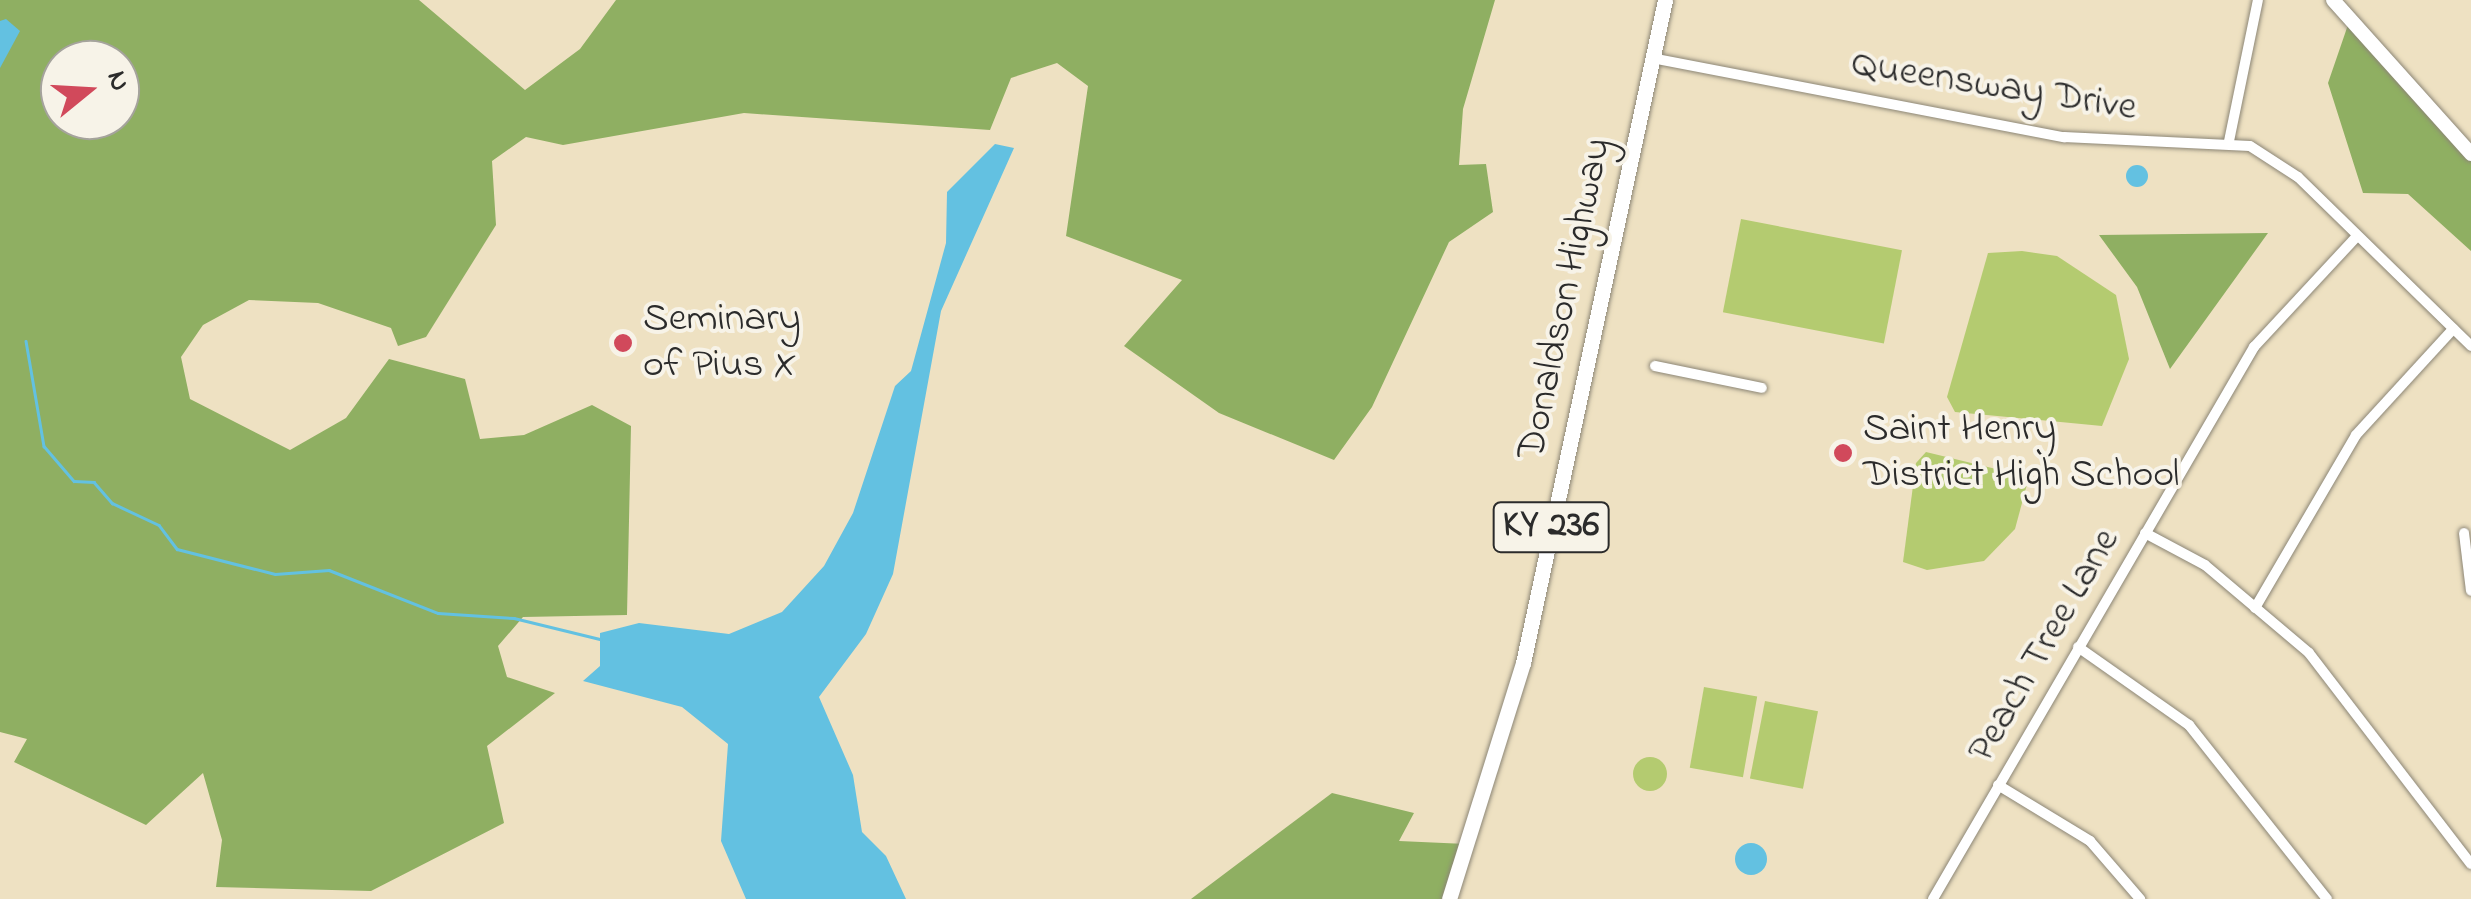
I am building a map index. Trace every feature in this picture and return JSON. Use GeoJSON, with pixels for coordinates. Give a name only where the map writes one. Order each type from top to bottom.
{"type":"FeatureCollection","features":[{"type":"Feature","properties":{"kind":"main road","name":"Donaldson Highway"},"geometry":{"type":"LineString","coordinates":[[1449,899],[1522,664],[1665,0]]}},
{"type":"Feature","properties":{"kind":"main road"},"geometry":{"type":"LineString","coordinates":[[2333,0],[2471,154]]}},
{"type":"Feature","properties":{"kind":"street"},"geometry":{"type":"LineString","coordinates":[[2229,142],[2258,0]]}},
{"type":"Feature","properties":{"kind":"street","name":"Queensway Drive"},"geometry":{"type":"LineString","coordinates":[[1652,58],[2064,137],[2229,142],[2280,164],[2471,346]]}},
{"type":"Feature","properties":{"kind":"street","name":"Peach Tree Lane"},"geometry":{"type":"LineString","coordinates":[[1933,899],[2254,347],[2357,236]]}},
{"type":"Feature","properties":{"kind":"street"},"geometry":{"type":"LineString","coordinates":[[2255,608],[2356,435],[2453,329]]}},
{"type":"Feature","properties":{"kind":"street"},"geometry":{"type":"LineString","coordinates":[[1656,366],[1762,388]]}},
{"type":"Feature","properties":{"kind":"street"},"geometry":{"type":"LineString","coordinates":[[2464,532],[2471,592]]}},
{"type":"Feature","properties":{"kind":"street"},"geometry":{"type":"LineString","coordinates":[[2146,533],[2204,565],[2309,653],[2471,864]]}},
{"type":"Feature","properties":{"kind":"street"},"geometry":{"type":"LineString","coordinates":[[2078,647],[2189,725],[2326,899]]}},
{"type":"Feature","properties":{"kind":"street"},"geometry":{"type":"LineString","coordinates":[[1998,785],[2090,841],[2140,899]]}},
{"type":"Feature","properties":{"kind":"green space"},"geometry":{"type":"Polygon","coordinates":[[[0,0],[419,0],[525,90],[580,49],[616,0],[1495,0],[1463,109],[1459,165],[1486,164],[1493,212],[1449,242],[1372,407],[1334,460],[1219,413],[1124,346],[1182,280],[1066,236],[1088,86],[1057,63],[1011,78],[990,130],[744,113],[563,145],[526,137],[492,161],[496,225],[426,337],[398,346],[391,328],[318,303],[249,300],[203,325],[181,357],[190,399],[290,450],[346,418],[389,359],[465,379],[480,439],[524,435],[592,405],[631,426],[627,615],[523,617],[498,646],[507,677],[555,693],[487,746],[504,823],[371,891],[216,887],[222,840],[203,773],[146,825],[14,762],[27,739],[0,732],[0,0]]]}},
{"type":"Feature","properties":{"kind":"green space"},"geometry":{"type":"Polygon","coordinates":[[[2350,19],[2471,154],[2471,251],[2408,194],[2363,193],[2328,83],[2350,19]]]}},
{"type":"Feature","properties":{"kind":"green space"},"geometry":{"type":"Polygon","coordinates":[[[1741,219],[1902,250],[1884,344],[1723,312],[1741,219]]]}},
{"type":"Feature","properties":{"kind":"green space"},"geometry":{"type":"Polygon","coordinates":[[[2268,233],[2170,369],[2137,287],[2099,235],[2268,233]]]}},
{"type":"Feature","properties":{"kind":"green space"},"geometry":{"type":"Polygon","coordinates":[[[2022,251],[2057,256],[2116,295],[2129,359],[2102,426],[1955,412],[1947,397],[1988,253],[2022,251]]]}},
{"type":"Feature","properties":{"kind":"green space"},"geometry":{"type":"Polygon","coordinates":[[[1926,452],[2029,477],[2015,529],[1984,561],[1927,570],[1903,562],[1916,463],[1926,452]]]}},
{"type":"Feature","properties":{"kind":"green space"},"geometry":{"type":"Polygon","coordinates":[[[1704,687],[1757,696],[1743,777],[1690,768],[1704,687]]]}},
{"type":"Feature","properties":{"kind":"green space"},"geometry":{"type":"Polygon","coordinates":[[[1765,701],[1818,711],[1803,789],[1750,779],[1765,701]]]}},
{"type":"Feature","properties":{"kind":"green space"},"geometry":{"type":"Polygon","coordinates":[[[1650,757],[1662,762],[1667,774],[1662,786],[1650,791],[1638,786],[1633,774],[1638,762],[1650,757]]]}},
{"type":"Feature","properties":{"kind":"green space"},"geometry":{"type":"Polygon","coordinates":[[[1332,793],[1414,813],[1399,841],[1466,844],[1449,899],[1191,899],[1332,793]]]}},
{"type":"Feature","properties":{"kind":"water"},"geometry":{"type":"Polygon","coordinates":[[[6,19],[20,31],[0,68],[0,21],[6,19]]]}},
{"type":"Feature","properties":{"kind":"water"},"geometry":{"type":"Polygon","coordinates":[[[995,144],[1014,148],[941,311],[893,574],[866,634],[819,697],[853,775],[862,832],[886,856],[906,899],[746,899],[721,841],[728,744],[682,707],[583,681],[600,666],[600,633],[639,623],[729,634],[782,612],[824,566],[853,513],[895,386],[911,371],[946,243],[947,192],[995,144]]]}},
{"type":"Feature","properties":{"kind":"water"},"geometry":{"type":"Polygon","coordinates":[[[2137,165],[2145,168],[2145,184],[2137,187],[2129,184],[2126,176],[2129,168],[2137,165]]]}},
{"type":"Feature","properties":{"kind":"water"},"geometry":{"type":"Polygon","coordinates":[[[1751,843],[1762,848],[1767,859],[1762,870],[1751,875],[1740,870],[1735,859],[1740,848],[1751,843]]]}},
{"type":"Feature","properties":{"kind":"waterway"},"geometry":{"type":"LineString","coordinates":[[26,341],[44,446],[74,481],[94,482],[112,503],[159,525],[177,549],[275,574],[329,570],[438,613],[514,618],[600,639]]}},
{"type":"Feature","properties":{"kind":"place","name":"Seminary of Pius X"},"geometry":{"type":"Point","coordinates":[623,343]}},
{"type":"Feature","properties":{"kind":"place","name":"Saint Henry District High School"},"geometry":{"type":"Point","coordinates":[1843,453]}}]}
